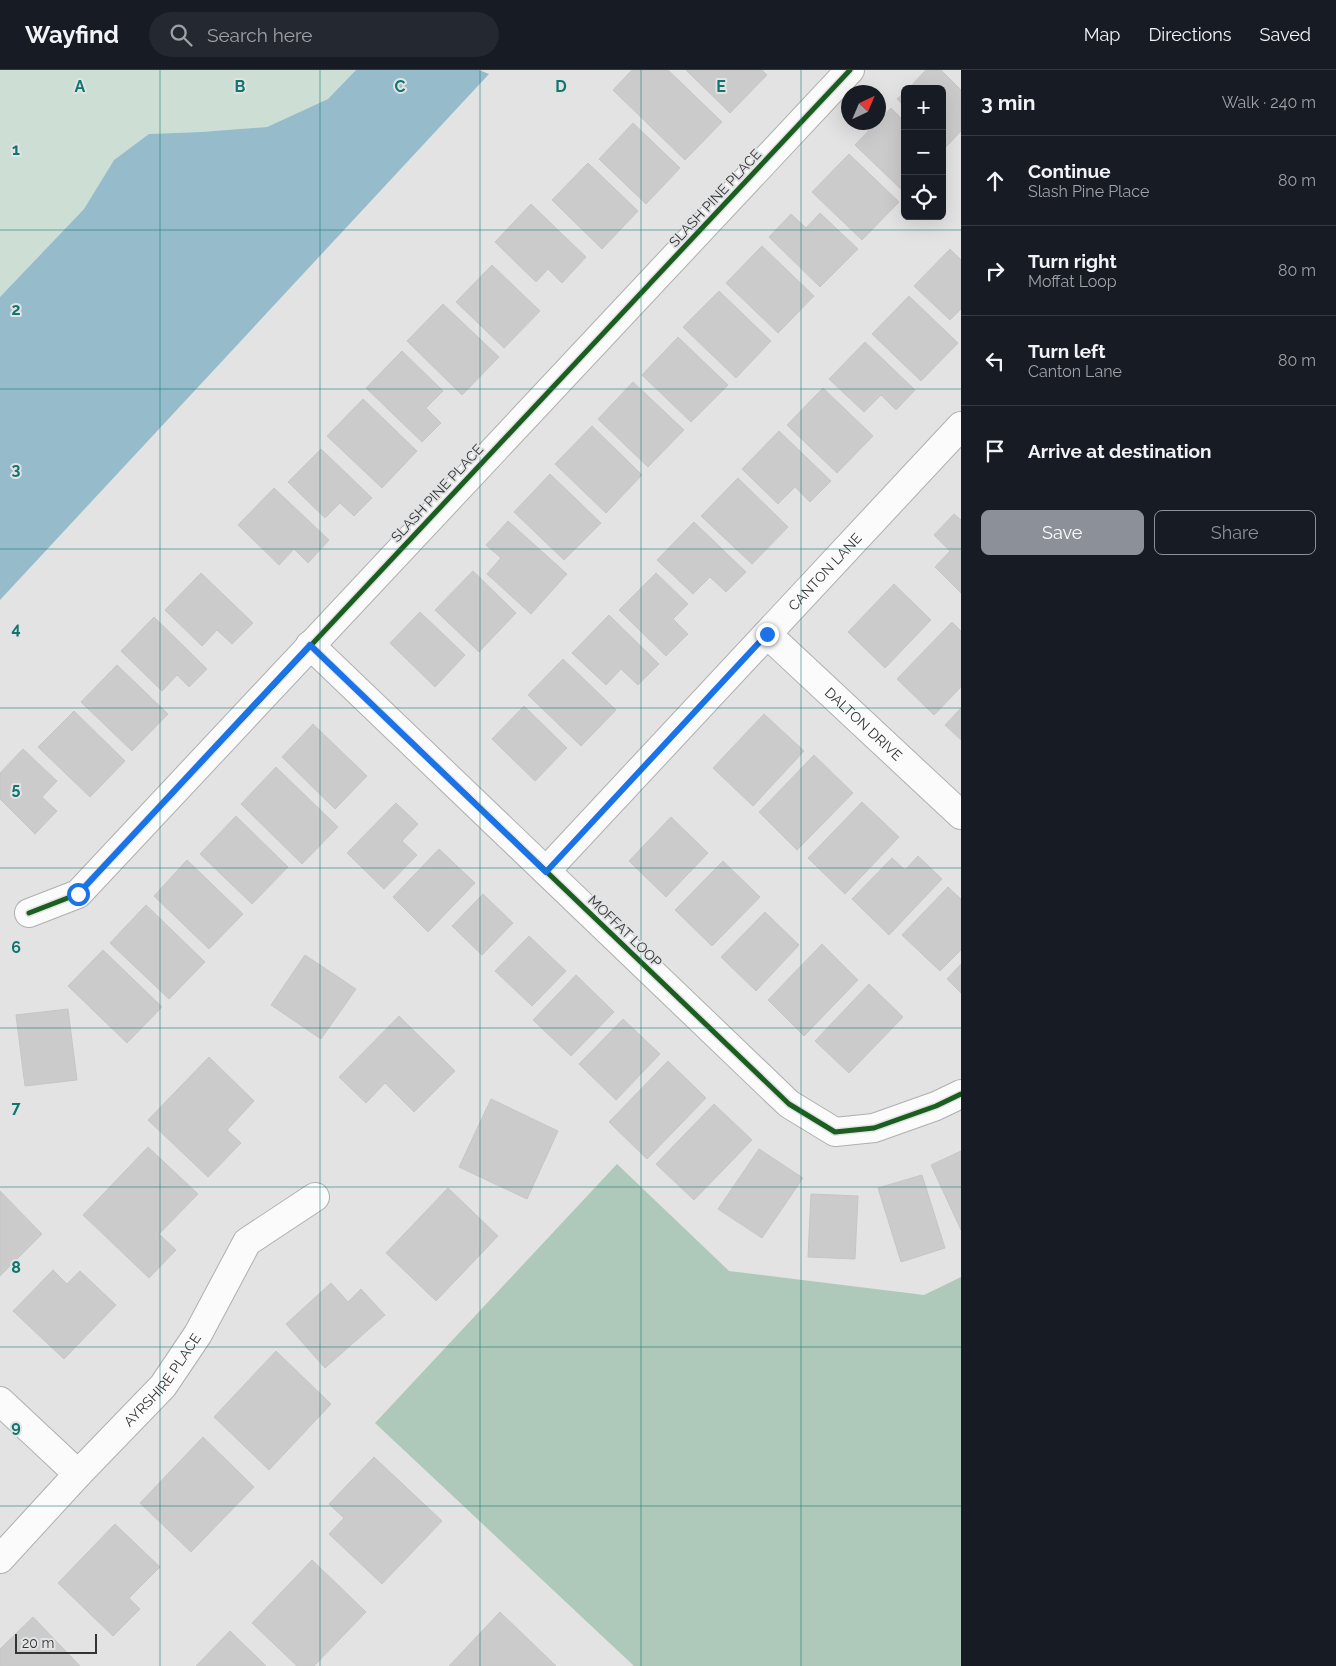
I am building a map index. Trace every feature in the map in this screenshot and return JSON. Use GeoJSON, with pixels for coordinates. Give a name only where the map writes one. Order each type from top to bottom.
{"type":"FeatureCollection","features":[{"type":"Feature","properties":{"kind":"street","name":"SLASH PINE PLACE"},"geometry":{"type":"LineString","coordinates":[[29,913],[78,894],[850,70]]}},
{"type":"Feature","properties":{"kind":"street","name":"CANTON LANE"},"geometry":{"type":"LineString","coordinates":[[546,872],[961,426]]}},
{"type":"Feature","properties":{"kind":"street","name":"DALTON DRIVE"},"geometry":{"type":"LineString","coordinates":[[767,634],[961,815]]}},
{"type":"Feature","properties":{"kind":"street","name":"MOFFAT LOOP"},"geometry":{"type":"LineString","coordinates":[[310,645],[789,1104],[835,1132],[874,1128],[936,1106],[961,1094]]}},
{"type":"Feature","properties":{"kind":"street","name":"AYRSHIRE PLACE"},"geometry":{"type":"LineString","coordinates":[[0,1559],[78,1474],[164,1386],[198,1334],[247,1242],[315,1197]]}},
{"type":"Feature","properties":{"kind":"street"},"geometry":{"type":"LineString","coordinates":[[0,1401],[78,1474]]}},
{"type":"Feature","properties":{"kind":"green space"},"geometry":{"type":"Polygon","coordinates":[[[0,70],[356,70],[328,99],[267,127],[149,134],[114,160],[84,209],[0,297],[0,70]]]}},
{"type":"Feature","properties":{"kind":"green space"},"geometry":{"type":"Polygon","coordinates":[[[617,1164],[729,1271],[924,1295],[961,1277],[961,1666],[634,1666],[375,1423],[617,1164]]]}},
{"type":"Feature","properties":{"kind":"water"},"geometry":{"type":"Polygon","coordinates":[[[356,70],[479,70],[489,74],[0,600],[0,297],[84,209],[114,160],[149,134],[267,127],[328,99],[356,70]]]}},
{"type":"Feature","properties":{"kind":"building"},"geometry":{"type":"Polygon","coordinates":[[[632,70],[668,70],[722,122],[685,160],[613,90],[632,70]]]}},
{"type":"Feature","properties":{"kind":"building"},"geometry":{"type":"Polygon","coordinates":[[[686,70],[762,70],[767,75],[730,113],[686,70]]]}},
{"type":"Feature","properties":{"kind":"building"},"geometry":{"type":"Polygon","coordinates":[[[926,70],[941,70],[961,90],[961,131],[946,147],[946,85],[912,85],[926,70]]]}},
{"type":"Feature","properties":{"kind":"building"},"geometry":{"type":"Polygon","coordinates":[[[891,108],[901,118],[901,189],[855,145],[869,130],[886,130],[886,113],[891,108]]]}},
{"type":"Feature","properties":{"kind":"building"},"geometry":{"type":"Polygon","coordinates":[[[633,123],[680,168],[646,204],[599,159],[633,123]]]}},
{"type":"Feature","properties":{"kind":"building"},"geometry":{"type":"Polygon","coordinates":[[[849,154],[899,202],[862,240],[812,192],[849,154]]]}},
{"type":"Feature","properties":{"kind":"building"},"geometry":{"type":"Polygon","coordinates":[[[588,163],[638,211],[602,249],[552,200],[588,163]]]}},
{"type":"Feature","properties":{"kind":"building"},"geometry":{"type":"Polygon","coordinates":[[[531,204],[586,257],[562,283],[548,269],[536,282],[495,242],[531,204]]]}},
{"type":"Feature","properties":{"kind":"building"},"geometry":{"type":"Polygon","coordinates":[[[820,213],[858,249],[820,287],[769,237],[791,214],[806,228],[820,213]]]}},
{"type":"Feature","properties":{"kind":"building"},"geometry":{"type":"Polygon","coordinates":[[[762,246],[814,296],[778,333],[726,283],[762,246]]]}},
{"type":"Feature","properties":{"kind":"building"},"geometry":{"type":"Polygon","coordinates":[[[950,249],[961,260],[961,309],[950,320],[914,286],[950,249]]]}},
{"type":"Feature","properties":{"kind":"building"},"geometry":{"type":"Polygon","coordinates":[[[492,265],[540,311],[504,348],[456,302],[492,265]]]}},
{"type":"Feature","properties":{"kind":"building"},"geometry":{"type":"Polygon","coordinates":[[[719,291],[771,341],[736,378],[683,327],[719,291]]]}},
{"type":"Feature","properties":{"kind":"building"},"geometry":{"type":"Polygon","coordinates":[[[909,296],[958,343],[921,381],[872,334],[909,296]]]}},
{"type":"Feature","properties":{"kind":"building"},"geometry":{"type":"Polygon","coordinates":[[[443,304],[499,357],[462,395],[407,341],[443,304]]]}},
{"type":"Feature","properties":{"kind":"building"},"geometry":{"type":"Polygon","coordinates":[[[678,337],[728,385],[691,422],[642,375],[678,337]]]}},
{"type":"Feature","properties":{"kind":"building"},"geometry":{"type":"Polygon","coordinates":[[[865,342],[915,390],[896,410],[881,395],[864,412],[829,379],[865,342]]]}},
{"type":"Feature","properties":{"kind":"building"},"geometry":{"type":"Polygon","coordinates":[[[402,351],[443,391],[426,408],[441,423],[422,442],[366,388],[402,351]]]}},
{"type":"Feature","properties":{"kind":"building"},"geometry":{"type":"Polygon","coordinates":[[[633,382],[684,430],[648,467],[598,419],[633,382]]]}},
{"type":"Feature","properties":{"kind":"building"},"geometry":{"type":"Polygon","coordinates":[[[823,388],[873,436],[837,473],[787,425],[823,388]]]}},
{"type":"Feature","properties":{"kind":"building"},"geometry":{"type":"Polygon","coordinates":[[[363,399],[417,451],[382,488],[327,436],[363,399]]]}},
{"type":"Feature","properties":{"kind":"building"},"geometry":{"type":"Polygon","coordinates":[[[592,426],[642,475],[606,513],[555,464],[592,426]]]}},
{"type":"Feature","properties":{"kind":"building"},"geometry":{"type":"Polygon","coordinates":[[[779,431],[831,481],[810,502],[795,487],[778,504],[742,469],[779,431]]]}},
{"type":"Feature","properties":{"kind":"building"},"geometry":{"type":"Polygon","coordinates":[[[321,449],[372,498],[354,516],[340,503],[325,518],[288,482],[321,449]]]}},
{"type":"Feature","properties":{"kind":"building"},"geometry":{"type":"Polygon","coordinates":[[[550,474],[601,523],[564,560],[514,512],[550,474]]]}},
{"type":"Feature","properties":{"kind":"building"},"geometry":{"type":"Polygon","coordinates":[[[738,478],[788,527],[752,564],[701,516],[738,478]]]}},
{"type":"Feature","properties":{"kind":"building"},"geometry":{"type":"Polygon","coordinates":[[[274,488],[329,540],[308,563],[294,549],[279,565],[238,525],[274,488]]]}},
{"type":"Feature","properties":{"kind":"building"},"geometry":{"type":"Polygon","coordinates":[[[954,514],[961,520],[961,593],[935,567],[950,551],[934,535],[954,514]]]}},
{"type":"Feature","properties":{"kind":"building"},"geometry":{"type":"Polygon","coordinates":[[[508,521],[567,574],[531,614],[487,574],[501,558],[486,545],[508,521]]]}},
{"type":"Feature","properties":{"kind":"building"},"geometry":{"type":"Polygon","coordinates":[[[694,522],[746,572],[726,592],[710,577],[693,594],[657,560],[694,522]]]}},
{"type":"Feature","properties":{"kind":"building"},"geometry":{"type":"Polygon","coordinates":[[[473,571],[516,613],[479,652],[435,610],[473,571]]]}},
{"type":"Feature","properties":{"kind":"building"},"geometry":{"type":"Polygon","coordinates":[[[201,573],[253,623],[232,644],[217,630],[202,646],[165,610],[201,573]]]}},
{"type":"Feature","properties":{"kind":"building"},"geometry":{"type":"Polygon","coordinates":[[[656,573],[688,604],[673,619],[688,634],[666,656],[619,610],[656,573]]]}},
{"type":"Feature","properties":{"kind":"building"},"geometry":{"type":"Polygon","coordinates":[[[894,584],[931,620],[885,668],[848,632],[894,584]]]}},
{"type":"Feature","properties":{"kind":"building"},"geometry":{"type":"Polygon","coordinates":[[[420,612],[465,655],[435,687],[390,643],[420,612]]]}},
{"type":"Feature","properties":{"kind":"building"},"geometry":{"type":"Polygon","coordinates":[[[609,615],[659,664],[638,685],[621,669],[606,685],[572,653],[609,615]]]}},
{"type":"Feature","properties":{"kind":"building"},"geometry":{"type":"Polygon","coordinates":[[[154,617],[207,669],[189,687],[177,675],[162,691],[121,651],[154,617]]]}},
{"type":"Feature","properties":{"kind":"building"},"geometry":{"type":"Polygon","coordinates":[[[952,622],[961,631],[961,687],[934,715],[897,679],[952,622]]]}},
{"type":"Feature","properties":{"kind":"building"},"geometry":{"type":"Polygon","coordinates":[[[563,659],[616,710],[581,746],[528,695],[563,659]]]}},
{"type":"Feature","properties":{"kind":"building"},"geometry":{"type":"Polygon","coordinates":[[[117,665],[168,714],[132,751],[81,702],[117,665]]]}},
{"type":"Feature","properties":{"kind":"building"},"geometry":{"type":"Polygon","coordinates":[[[524,706],[567,748],[535,781],[492,739],[524,706]]]}},
{"type":"Feature","properties":{"kind":"building"},"geometry":{"type":"Polygon","coordinates":[[[961,708],[961,740],[945,725],[961,708]]]}},
{"type":"Feature","properties":{"kind":"building"},"geometry":{"type":"Polygon","coordinates":[[[74,711],[125,761],[90,797],[38,747],[74,711]]]}},
{"type":"Feature","properties":{"kind":"building"},"geometry":{"type":"Polygon","coordinates":[[[764,714],[804,751],[753,806],[713,768],[764,714]]]}},
{"type":"Feature","properties":{"kind":"building"},"geometry":{"type":"Polygon","coordinates":[[[313,724],[367,776],[335,809],[282,757],[313,724]]]}},
{"type":"Feature","properties":{"kind":"building"},"geometry":{"type":"Polygon","coordinates":[[[23,749],[57,781],[42,797],[57,811],[35,834],[0,799],[0,773],[23,749]]]}},
{"type":"Feature","properties":{"kind":"building"},"geometry":{"type":"Polygon","coordinates":[[[814,755],[853,793],[797,850],[759,812],[814,755]]]}},
{"type":"Feature","properties":{"kind":"building"},"geometry":{"type":"Polygon","coordinates":[[[276,767],[338,827],[302,864],[241,804],[276,767]]]}},
{"type":"Feature","properties":{"kind":"building"},"geometry":{"type":"Polygon","coordinates":[[[862,802],[899,837],[845,894],[808,858],[862,802]]]}},
{"type":"Feature","properties":{"kind":"building"},"geometry":{"type":"Polygon","coordinates":[[[396,803],[418,824],[402,841],[417,855],[384,889],[347,853],[396,803]]]}},
{"type":"Feature","properties":{"kind":"building"},"geometry":{"type":"Polygon","coordinates":[[[236,816],[288,867],[252,904],[200,854],[236,816]]]}},
{"type":"Feature","properties":{"kind":"building"},"geometry":{"type":"Polygon","coordinates":[[[671,817],[708,853],[666,897],[629,861],[671,817]]]}},
{"type":"Feature","properties":{"kind":"building"},"geometry":{"type":"Polygon","coordinates":[[[439,849],[475,883],[428,932],[393,897],[439,849]]]}},
{"type":"Feature","properties":{"kind":"building"},"geometry":{"type":"Polygon","coordinates":[[[918,856],[942,879],[889,935],[852,899],[892,858],[905,870],[918,856]]]}},
{"type":"Feature","properties":{"kind":"building"},"geometry":{"type":"Polygon","coordinates":[[[187,860],[243,914],[209,949],[154,896],[187,860]]]}},
{"type":"Feature","properties":{"kind":"building"},"geometry":{"type":"Polygon","coordinates":[[[723,861],[760,897],[712,946],[675,910],[723,861]]]}},
{"type":"Feature","properties":{"kind":"building"},"geometry":{"type":"Polygon","coordinates":[[[948,887],[961,899],[961,950],[940,971],[902,935],[948,887]]]}},
{"type":"Feature","properties":{"kind":"building"},"geometry":{"type":"Polygon","coordinates":[[[483,894],[513,923],[482,955],[452,926],[483,894]]]}},
{"type":"Feature","properties":{"kind":"building"},"geometry":{"type":"Polygon","coordinates":[[[146,905],[205,962],[169,999],[110,943],[146,905]]]}},
{"type":"Feature","properties":{"kind":"building"},"geometry":{"type":"Polygon","coordinates":[[[765,912],[799,945],[756,991],[721,957],[765,912]]]}},
{"type":"Feature","properties":{"kind":"building"},"geometry":{"type":"Polygon","coordinates":[[[529,936],[566,971],[532,1006],[495,971],[529,936]]]}},
{"type":"Feature","properties":{"kind":"building"},"geometry":{"type":"Polygon","coordinates":[[[822,944],[858,980],[804,1036],[768,1000],[822,944]]]}},
{"type":"Feature","properties":{"kind":"building"},"geometry":{"type":"Polygon","coordinates":[[[103,950],[162,1007],[127,1043],[68,986],[103,950]]]}},
{"type":"Feature","properties":{"kind":"building"},"geometry":{"type":"Polygon","coordinates":[[[305,955],[356,989],[321,1039],[271,1005],[305,955]]]}},
{"type":"Feature","properties":{"kind":"building"},"geometry":{"type":"Polygon","coordinates":[[[961,964],[961,993],[947,979],[961,964]]]}},
{"type":"Feature","properties":{"kind":"building"},"geometry":{"type":"Polygon","coordinates":[[[576,975],[614,1012],[571,1056],[533,1020],[576,975]]]}},
{"type":"Feature","properties":{"kind":"building"},"geometry":{"type":"Polygon","coordinates":[[[869,984],[903,1017],[849,1073],[815,1041],[869,984]]]}},
{"type":"Feature","properties":{"kind":"building"},"geometry":{"type":"Polygon","coordinates":[[[68,1009],[77,1080],[25,1086],[16,1015],[68,1009]]]}},
{"type":"Feature","properties":{"kind":"building"},"geometry":{"type":"Polygon","coordinates":[[[399,1016],[455,1071],[414,1112],[385,1083],[366,1103],[339,1077],[399,1016]]]}},
{"type":"Feature","properties":{"kind":"building"},"geometry":{"type":"Polygon","coordinates":[[[623,1019],[660,1054],[616,1100],[579,1064],[623,1019]]]}},
{"type":"Feature","properties":{"kind":"building"},"geometry":{"type":"Polygon","coordinates":[[[209,1057],[254,1101],[227,1130],[241,1143],[208,1177],[148,1120],[209,1057]]]}},
{"type":"Feature","properties":{"kind":"building"},"geometry":{"type":"Polygon","coordinates":[[[668,1061],[706,1098],[647,1159],[609,1122],[668,1061]]]}},
{"type":"Feature","properties":{"kind":"building"},"geometry":{"type":"Polygon","coordinates":[[[491,1099],[558,1131],[527,1199],[459,1167],[491,1099]]]}},
{"type":"Feature","properties":{"kind":"building"},"geometry":{"type":"Polygon","coordinates":[[[714,1104],[752,1140],[694,1200],[656,1164],[714,1104]]]}},
{"type":"Feature","properties":{"kind":"building"},"geometry":{"type":"Polygon","coordinates":[[[148,1147],[198,1194],[159,1234],[176,1250],[149,1278],[83,1215],[148,1147]]]}},
{"type":"Feature","properties":{"kind":"building"},"geometry":{"type":"Polygon","coordinates":[[[759,1149],[803,1178],[762,1238],[718,1209],[759,1149]]]}},
{"type":"Feature","properties":{"kind":"building"},"geometry":{"type":"Polygon","coordinates":[[[961,1151],[961,1230],[931,1165],[961,1151]]]}},
{"type":"Feature","properties":{"kind":"building"},"geometry":{"type":"Polygon","coordinates":[[[922,1175],[945,1248],[901,1262],[878,1188],[922,1175]]]}},
{"type":"Feature","properties":{"kind":"building"},"geometry":{"type":"Polygon","coordinates":[[[448,1188],[498,1236],[436,1301],[386,1253],[448,1188]]]}},
{"type":"Feature","properties":{"kind":"building"},"geometry":{"type":"Polygon","coordinates":[[[0,1191],[42,1234],[0,1276],[0,1191]]]}},
{"type":"Feature","properties":{"kind":"building"},"geometry":{"type":"Polygon","coordinates":[[[811,1194],[858,1196],[855,1259],[808,1257],[811,1194]]]}},
{"type":"Feature","properties":{"kind":"building"},"geometry":{"type":"Polygon","coordinates":[[[53,1270],[67,1284],[80,1271],[116,1305],[64,1359],[13,1311],[53,1270]]]}},
{"type":"Feature","properties":{"kind":"building"},"geometry":{"type":"Polygon","coordinates":[[[331,1283],[348,1302],[361,1289],[385,1315],[325,1368],[286,1324],[331,1283]]]}},
{"type":"Feature","properties":{"kind":"building"},"geometry":{"type":"Polygon","coordinates":[[[276,1351],[331,1404],[269,1470],[214,1417],[276,1351]]]}},
{"type":"Feature","properties":{"kind":"building"},"geometry":{"type":"Polygon","coordinates":[[[203,1437],[254,1487],[191,1552],[140,1503],[203,1437]]]}},
{"type":"Feature","properties":{"kind":"building"},"geometry":{"type":"Polygon","coordinates":[[[374,1457],[442,1521],[382,1584],[329,1534],[344,1518],[329,1504],[374,1457]]]}},
{"type":"Feature","properties":{"kind":"building"},"geometry":{"type":"Polygon","coordinates":[[[115,1524],[160,1567],[129,1598],[140,1609],[113,1636],[58,1583],[115,1524]]]}},
{"type":"Feature","properties":{"kind":"building"},"geometry":{"type":"Polygon","coordinates":[[[312,1560],[366,1612],[314,1666],[297,1666],[252,1623],[312,1560]]]}},
{"type":"Feature","properties":{"kind":"building"},"geometry":{"type":"Polygon","coordinates":[[[500,1612],[556,1666],[449,1666],[500,1612]]]}},
{"type":"Feature","properties":{"kind":"building"},"geometry":{"type":"Polygon","coordinates":[[[33,1617],[80,1666],[0,1666],[0,1649],[33,1617]]]}},
{"type":"Feature","properties":{"kind":"building"},"geometry":{"type":"Polygon","coordinates":[[[230,1631],[266,1666],[196,1666],[230,1631]]]}},
{"type":"Feature","properties":{"kind":"cycle path"},"geometry":{"type":"LineString","coordinates":[[29,913],[78,894],[850,70]]}},
{"type":"Feature","properties":{"kind":"cycle path"},"geometry":{"type":"LineString","coordinates":[[310,645],[789,1104],[835,1132],[874,1128],[936,1106],[961,1094]]}},
{"type":"Feature","properties":{"kind":"route"},"geometry":{"type":"LineString","coordinates":[[78,894],[310,645],[546,872],[767,634]]}}]}
